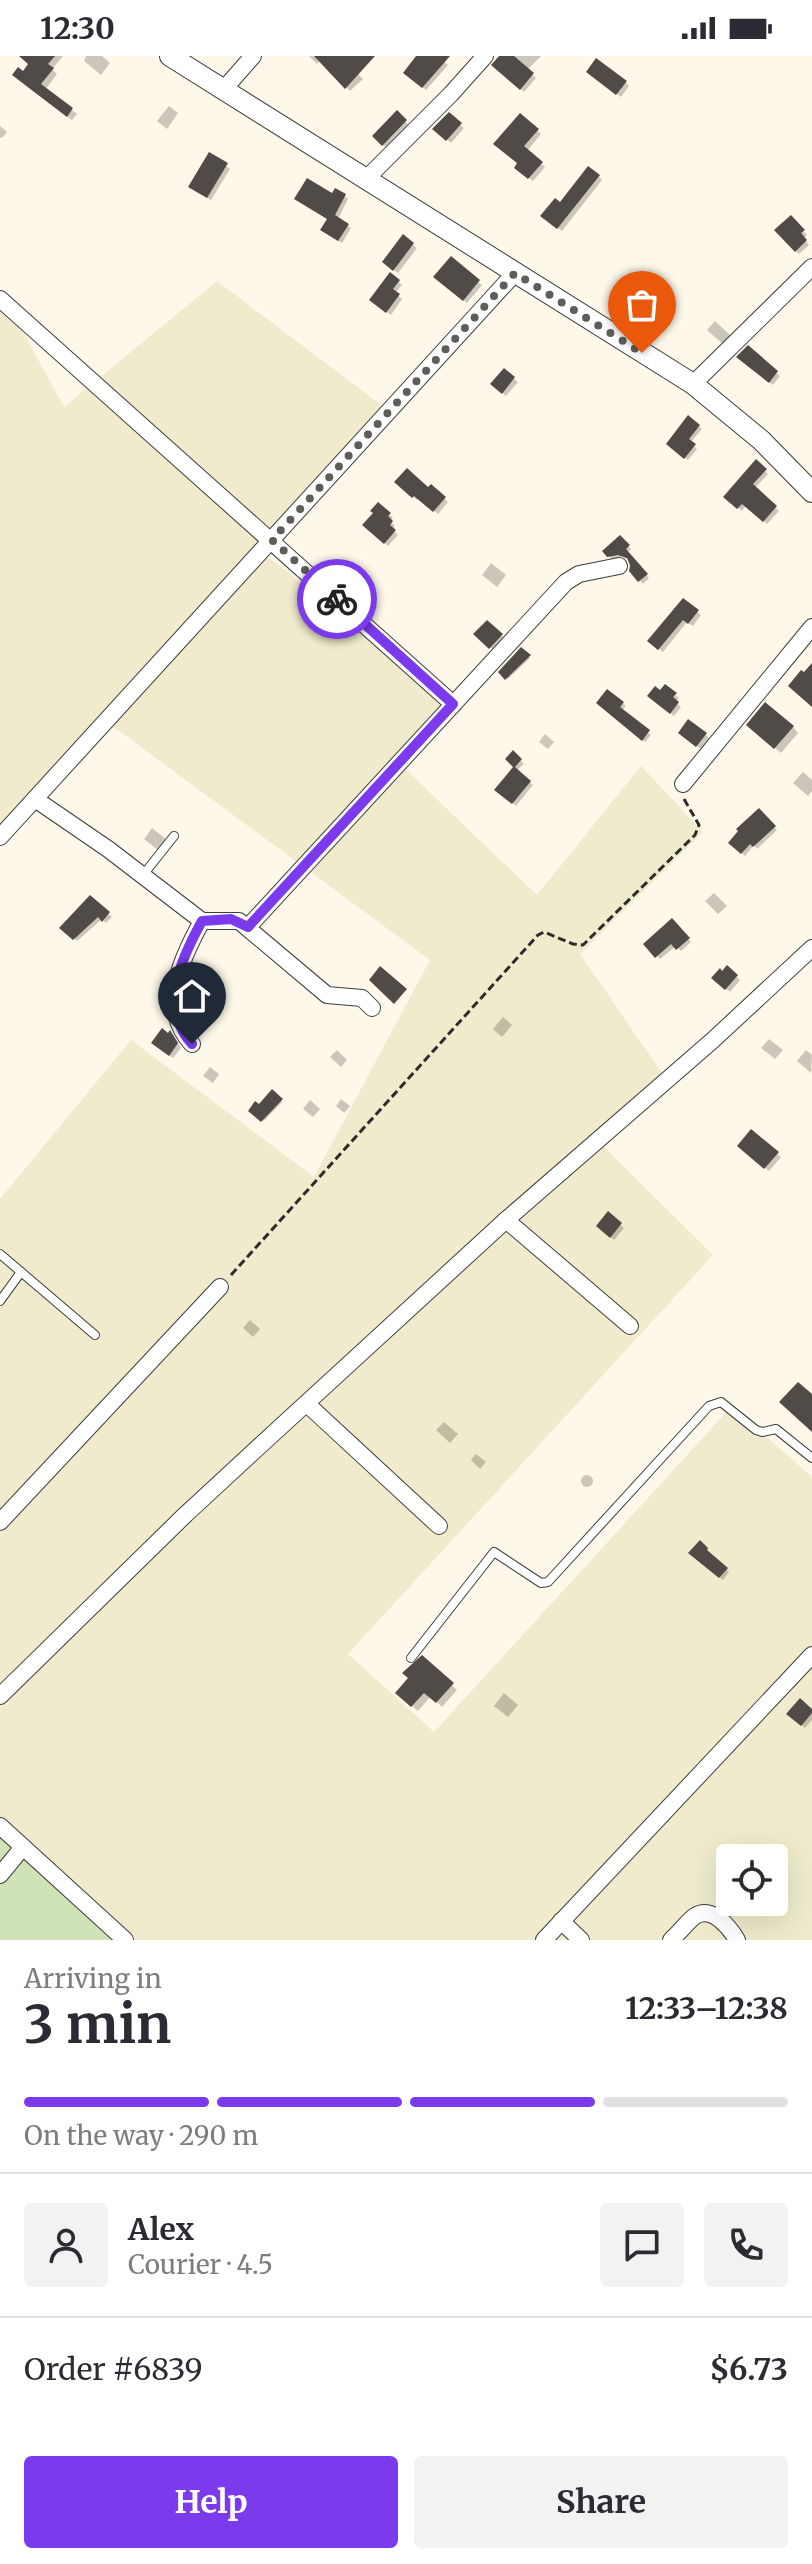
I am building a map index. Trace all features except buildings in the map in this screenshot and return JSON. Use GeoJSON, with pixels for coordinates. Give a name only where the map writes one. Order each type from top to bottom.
{"type":"FeatureCollection","features":[{"type":"Feature","properties":{"kind":"street"},"geometry":{"type":"LineString","coordinates":[[170,56],[693,384],[761,440],[812,492]]}},
{"type":"Feature","properties":{"kind":"street"},"geometry":{"type":"LineString","coordinates":[[224,89],[253,56]]}},
{"type":"Feature","properties":{"kind":"street"},"geometry":{"type":"LineString","coordinates":[[367,178],[485,56]]}},
{"type":"Feature","properties":{"kind":"street"},"geometry":{"type":"LineString","coordinates":[[693,384],[812,267]]}},
{"type":"Feature","properties":{"kind":"street"},"geometry":{"type":"LineString","coordinates":[[0,837],[515,273]]}},
{"type":"Feature","properties":{"kind":"street"},"geometry":{"type":"LineString","coordinates":[[0,299],[453,704]]}},
{"type":"Feature","properties":{"kind":"street"},"geometry":{"type":"LineString","coordinates":[[248,927],[566,582],[579,574],[619,566]]}},
{"type":"Feature","properties":{"kind":"street"},"geometry":{"type":"LineString","coordinates":[[683,784],[812,627]]}},
{"type":"Feature","properties":{"kind":"street"},"geometry":{"type":"LineString","coordinates":[[35,799],[108,849],[202,921],[231,919],[248,927],[327,995],[362,998],[372,1008]]}},
{"type":"Feature","properties":{"kind":"street"},"geometry":{"type":"LineString","coordinates":[[192,1044],[175,1018],[174,1000],[182,962],[202,921]]}},
{"type":"Feature","properties":{"kind":"street"},"geometry":{"type":"LineString","coordinates":[[0,1696],[186,1514],[506,1220],[713,1040],[812,948]]}},
{"type":"Feature","properties":{"kind":"street"},"geometry":{"type":"LineString","coordinates":[[506,1220],[630,1326]]}},
{"type":"Feature","properties":{"kind":"street"},"geometry":{"type":"LineString","coordinates":[[0,1522],[220,1287]]}},
{"type":"Feature","properties":{"kind":"street"},"geometry":{"type":"LineString","coordinates":[[307,1404],[439,1526]]}},
{"type":"Feature","properties":{"kind":"street"},"geometry":{"type":"LineString","coordinates":[[544,1940],[812,1655]]}},
{"type":"Feature","properties":{"kind":"street"},"geometry":{"type":"LineString","coordinates":[[0,1826],[125,1940]]}},
{"type":"Feature","properties":{"kind":"street"},"geometry":{"type":"LineString","coordinates":[[0,1875],[23,1847]]}},
{"type":"Feature","properties":{"kind":"street"},"geometry":{"type":"LineString","coordinates":[[671,1940],[695,1916],[701,1914],[720,1919],[737,1940]]}},
{"type":"Feature","properties":{"kind":"street"},"geometry":{"type":"LineString","coordinates":[[561,1921],[581,1940]]}},
{"type":"Feature","properties":{"kind":"lane"},"geometry":{"type":"LineString","coordinates":[[143,876],[174,836]]}},
{"type":"Feature","properties":{"kind":"lane"},"geometry":{"type":"LineString","coordinates":[[0,1254],[95,1335]]}},
{"type":"Feature","properties":{"kind":"lane"},"geometry":{"type":"LineString","coordinates":[[0,1301],[21,1272]]}},
{"type":"Feature","properties":{"kind":"lane"},"geometry":{"type":"LineString","coordinates":[[411,1658],[494,1552],[541,1583],[548,1582],[709,1406],[721,1402],[756,1430],[776,1429],[812,1458]]}},
{"type":"Feature","properties":{"kind":"path"},"geometry":{"type":"LineString","coordinates":[[220,1287],[538,935],[544,932],[583,945],[695,835],[699,825],[682,797],[683,784]]}},
{"type":"Feature","properties":{"kind":"shaded area"},"geometry":{"type":"Polygon","coordinates":[[[217,281],[392,413],[268,557],[453,701],[402,766],[537,895],[641,766],[703,832],[580,954],[664,1076],[599,1142],[713,1255],[348,1654],[434,1732],[732,1406],[812,1477],[812,1940],[119,1940],[0,1833],[0,1199],[131,1040],[314,1177],[430,960],[111,725],[0,843],[0,290],[64,407],[217,281]]]}},
{"type":"Feature","properties":{"kind":"green space"},"geometry":{"type":"Polygon","coordinates":[[[0,1833],[119,1940],[0,1940],[0,1833]]]}},
{"type":"Feature","properties":{"kind":"way so far"},"geometry":{"type":"LineString","coordinates":[[337,599],[272,540],[515,273],[642,353]]}},
{"type":"Feature","properties":{"kind":"route"},"geometry":{"type":"LineString","coordinates":[[192,1044],[175,1018],[174,1000],[182,962],[202,921],[231,919],[248,927],[453,704],[337,599]]}}]}
